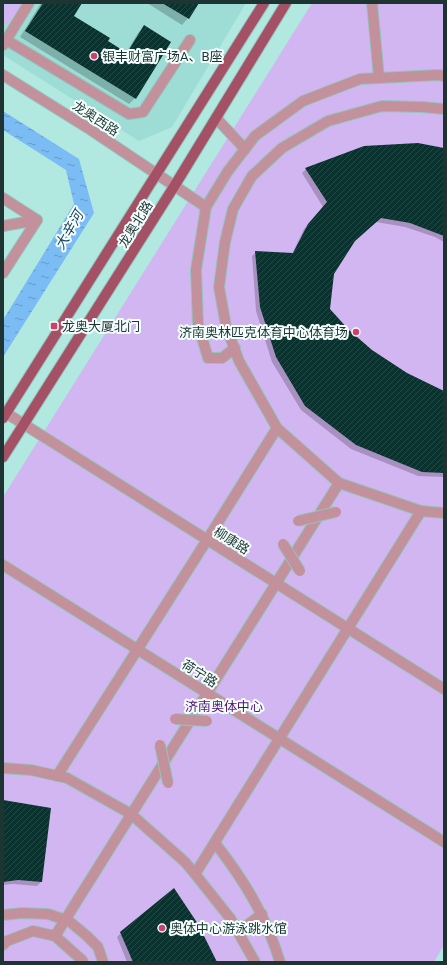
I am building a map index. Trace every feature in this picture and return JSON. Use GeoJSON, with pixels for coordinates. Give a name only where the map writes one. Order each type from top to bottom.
{"type":"FeatureCollection","features":[{"type":"Feature","properties":{"kind":"main road","name":"龙奥北路"},"geometry":{"type":"LineString","coordinates":[[5,416],[264,3]]}},
{"type":"Feature","properties":{"kind":"main road","name":"龙奥北路"},"geometry":{"type":"LineString","coordinates":[[3,457],[175,185],[286,3]]}},
{"type":"Feature","properties":{"kind":"street"},"geometry":{"type":"LineString","coordinates":[[29,3],[4,41],[129,114],[143,112],[190,40]]}},
{"type":"Feature","properties":{"kind":"street"},"geometry":{"type":"LineString","coordinates":[[372,3],[379,78]]}},
{"type":"Feature","properties":{"kind":"street","name":"龙奥西路"},"geometry":{"type":"LineString","coordinates":[[3,75],[175,185],[206,207]]}},
{"type":"Feature","properties":{"kind":"street"},"geometry":{"type":"LineString","coordinates":[[235,348],[222,358],[208,358],[198,324],[196,270],[206,207],[228,171],[255,136],[303,101],[360,79],[438,75],[444,76]]}},
{"type":"Feature","properties":{"kind":"street"},"geometry":{"type":"LineString","coordinates":[[444,109],[382,106],[328,121],[282,148],[252,176],[233,209],[225,242],[219,287],[226,326],[240,361],[277,428],[339,483],[421,511],[444,514]]}},
{"type":"Feature","properties":{"kind":"street"},"geometry":{"type":"LineString","coordinates":[[216,118],[245,149]]}},
{"type":"Feature","properties":{"kind":"street"},"geometry":{"type":"LineString","coordinates":[[3,198],[37,220]]}},
{"type":"Feature","properties":{"kind":"street"},"geometry":{"type":"LineString","coordinates":[[3,226],[37,220]]}},
{"type":"Feature","properties":{"kind":"street"},"geometry":{"type":"LineString","coordinates":[[3,273],[37,220]]}},
{"type":"Feature","properties":{"kind":"street","name":"柳康路"},"geometry":{"type":"LineString","coordinates":[[5,416],[24,424],[444,689]]}},
{"type":"Feature","properties":{"kind":"street"},"geometry":{"type":"LineString","coordinates":[[57,776],[277,428]]}},
{"type":"Feature","properties":{"kind":"street"},"geometry":{"type":"LineString","coordinates":[[55,936],[339,483]]}},
{"type":"Feature","properties":{"kind":"street"},"geometry":{"type":"LineString","coordinates":[[195,874],[421,511]]}},
{"type":"Feature","properties":{"kind":"street"},"geometry":{"type":"LineString","coordinates":[[297,521],[336,512]]}},
{"type":"Feature","properties":{"kind":"street"},"geometry":{"type":"LineString","coordinates":[[282,544],[300,571]]}},
{"type":"Feature","properties":{"kind":"street","name":"荷宁路"},"geometry":{"type":"LineString","coordinates":[[3,565],[444,842]]}},
{"type":"Feature","properties":{"kind":"street"},"geometry":{"type":"LineString","coordinates":[[173,719],[207,721]]}},
{"type":"Feature","properties":{"kind":"street"},"geometry":{"type":"LineString","coordinates":[[159,742],[168,783]]}},
{"type":"Feature","properties":{"kind":"street"},"geometry":{"type":"LineString","coordinates":[[3,768],[31,770],[67,778],[131,814],[185,862],[230,918],[255,962]]}},
{"type":"Feature","properties":{"kind":"street"},"geometry":{"type":"LineString","coordinates":[[215,843],[241,878],[262,914],[274,942],[280,962]]}},
{"type":"Feature","properties":{"kind":"street"},"geometry":{"type":"LineString","coordinates":[[3,915],[22,913],[48,914],[65,920],[87,936],[98,947],[103,962]]}},
{"type":"Feature","properties":{"kind":"street"},"geometry":{"type":"LineString","coordinates":[[238,932],[262,914]]}},
{"type":"Feature","properties":{"kind":"street"},"geometry":{"type":"LineString","coordinates":[[3,946],[7,941],[32,931],[55,936],[83,962]]}},
{"type":"Feature","properties":{"kind":"shaded area"},"geometry":{"type":"Polygon","coordinates":[[[3,3],[246,3],[172,127],[139,141],[3,55],[3,3]]]}},
{"type":"Feature","properties":{"kind":"green space"},"geometry":{"type":"Polygon","coordinates":[[[3,3],[23,3],[13,19],[4,25],[3,3]]]}},
{"type":"Feature","properties":{"kind":"green space","name":"济南奥体中心"},"geometry":{"type":"Polygon","coordinates":[[[312,3],[444,3],[444,945],[434,962],[3,962],[3,497],[312,3]]]}},
{"type":"Feature","properties":{"kind":"water","name":"大辛河"},"geometry":{"type":"Polygon","coordinates":[[[3,111],[79,159],[94,213],[3,357],[3,320],[74,204],[66,170],[3,130],[3,111]]]}},
{"type":"Feature","properties":{"kind":"building","name":"银丰财富广场A、B座"},"geometry":{"type":"Polygon","coordinates":[[[43,3],[82,3],[74,16],[110,38],[108,41],[127,53],[144,25],[171,42],[136,99],[25,31],[43,3]]]}},
{"type":"Feature","properties":{"kind":"building"},"geometry":{"type":"Polygon","coordinates":[[[162,3],[199,3],[189,19],[162,3]]]}},
{"type":"Feature","properties":{"kind":"building","name":"济南奥林匹克体育中心体育场"},"geometry":{"type":"Polygon","coordinates":[[[418,143],[444,148],[444,236],[410,223],[381,218],[355,241],[334,274],[330,309],[349,330],[372,350],[407,373],[444,391],[444,473],[422,472],[356,445],[305,406],[276,357],[260,307],[255,251],[293,253],[308,224],[327,202],[305,168],[364,146],[418,143]]]}},
{"type":"Feature","properties":{"kind":"building"},"geometry":{"type":"Polygon","coordinates":[[[3,800],[51,808],[42,882],[18,880],[3,882],[3,800]]]}},
{"type":"Feature","properties":{"kind":"building","name":"奥体中心游泳跳水馆"},"geometry":{"type":"Polygon","coordinates":[[[174,888],[198,924],[217,962],[133,962],[120,932],[174,888]]]}},
{"type":"Feature","properties":{"kind":"place","name":"银丰财富广场A、B座"},"geometry":{"type":"Point","coordinates":[94,56]}},
{"type":"Feature","properties":{"kind":"place","name":"龙奥大厦北门"},"geometry":{"type":"Point","coordinates":[54,326]}},
{"type":"Feature","properties":{"kind":"place","name":"济南奥林匹克体育中心体育场"},"geometry":{"type":"Point","coordinates":[356,332]}},
{"type":"Feature","properties":{"kind":"place","name":"奥体中心游泳跳水馆"},"geometry":{"type":"Point","coordinates":[162,928]}}]}
